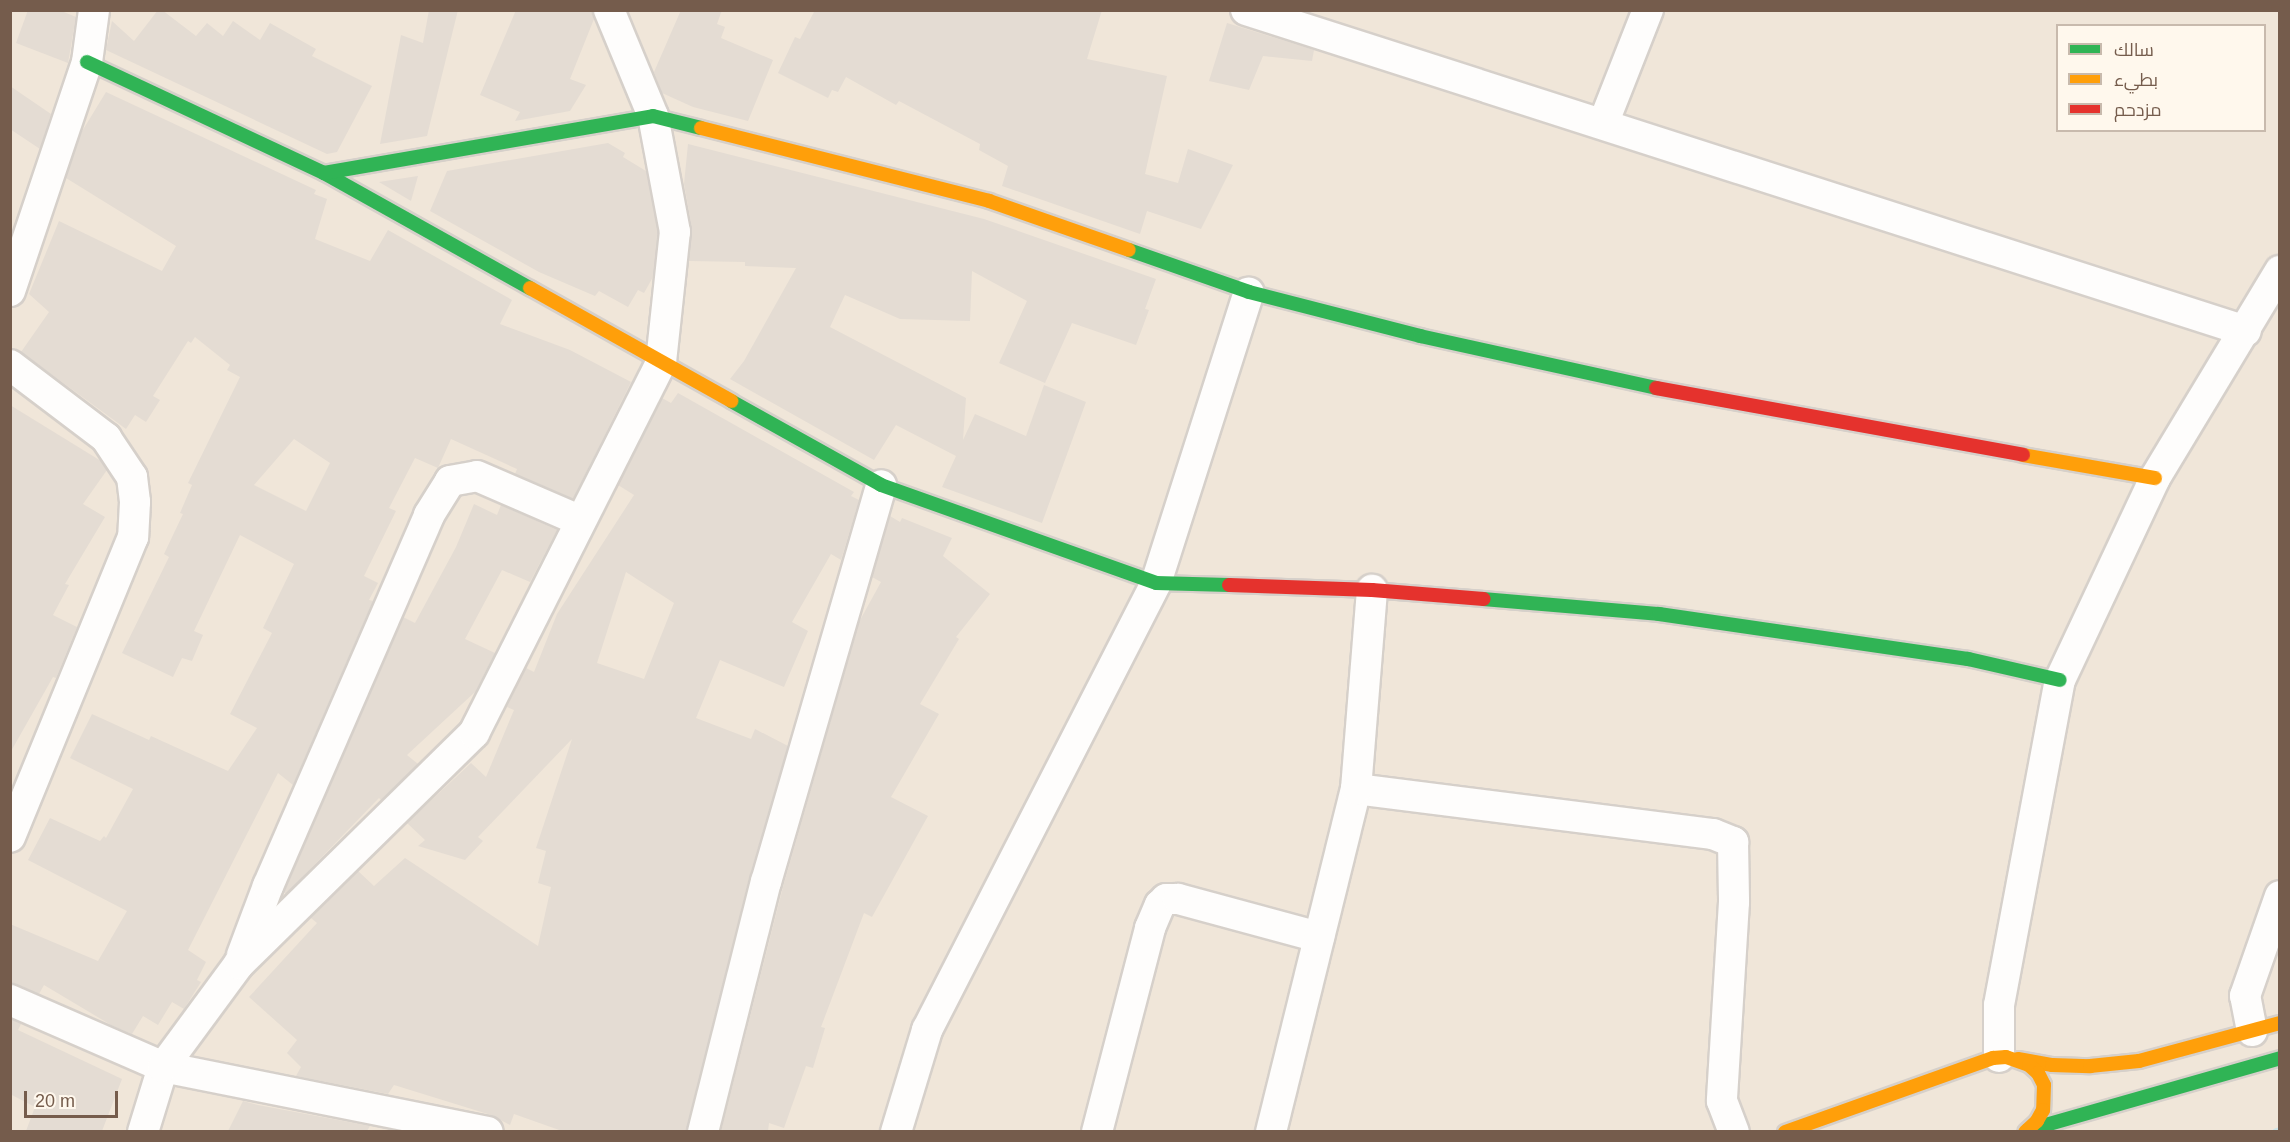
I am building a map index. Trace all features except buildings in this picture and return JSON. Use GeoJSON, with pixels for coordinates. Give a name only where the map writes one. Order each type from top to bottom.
{"type":"FeatureCollection","features":[{"type":"Feature","properties":{"kind":"street"},"geometry":{"type":"LineString","coordinates":[[10,291],[87,62],[94,10]]}},
{"type":"Feature","properties":{"kind":"street"},"geometry":{"type":"LineString","coordinates":[[143,1131],[163,1067],[238,964],[474,733],[661,362],[675,232],[652,116],[609,10]]}},
{"type":"Feature","properties":{"kind":"street"},"geometry":{"type":"LineString","coordinates":[[1603,124],[1648,10]]}},
{"type":"Feature","properties":{"kind":"street"},"geometry":{"type":"LineString","coordinates":[[1263,13],[2246,331]]}},
{"type":"Feature","properties":{"kind":"street"},"geometry":{"type":"LineString","coordinates":[[87,62],[324,173],[881,485],[1156,583],[1372,590],[1659,614],[1968,659],[2060,680]]}},
{"type":"Feature","properties":{"kind":"street"},"geometry":{"type":"LineString","coordinates":[[324,173],[652,116],[989,201],[1249,292],[1420,336],[1706,399],[2155,478]]}},
{"type":"Feature","properties":{"kind":"street"},"geometry":{"type":"LineString","coordinates":[[2009,1058],[1999,1005],[2060,680],[2155,478],[2246,331],[2280,270]]}},
{"type":"Feature","properties":{"kind":"street"},"geometry":{"type":"LineString","coordinates":[[896,1131],[927,1030],[1156,583],[1249,292]]}},
{"type":"Feature","properties":{"kind":"street"},"geometry":{"type":"LineString","coordinates":[[10,365],[106,438],[132,477],[135,502],[133,537],[10,837]]}},
{"type":"Feature","properties":{"kind":"street"},"geometry":{"type":"LineString","coordinates":[[238,964],[268,886],[429,515],[450,482],[477,476],[581,521]]}},
{"type":"Feature","properties":{"kind":"street"},"geometry":{"type":"LineString","coordinates":[[703,1131],[766,882],[881,485]]}},
{"type":"Feature","properties":{"kind":"street"},"geometry":{"type":"LineString","coordinates":[[1272,1131],[1356,789],[1372,590]]}},
{"type":"Feature","properties":{"kind":"street"},"geometry":{"type":"LineString","coordinates":[[1356,789],[1713,834],[1733,842],[1734,902],[1722,1101],[1734,1131]]}},
{"type":"Feature","properties":{"kind":"street"},"geometry":{"type":"LineString","coordinates":[[1785,1131],[2009,1058],[2052,1065],[2090,1066],[2139,1061],[2266,1027],[2245,996],[2280,896]]}},
{"type":"Feature","properties":{"kind":"street"},"geometry":{"type":"LineString","coordinates":[[1097,1131],[1150,928],[1160,905],[1166,899],[1178,899],[1319,937]]}},
{"type":"Feature","properties":{"kind":"street"},"geometry":{"type":"LineString","coordinates":[[10,1000],[163,1067],[488,1131]]}},
{"type":"Feature","properties":{"kind":"street"},"geometry":{"type":"LineString","coordinates":[[2009,1058],[2038,1073],[2046,1097],[2043,1110],[2027,1131]]}},
{"type":"Feature","properties":{"kind":"street"},"geometry":{"type":"LineString","coordinates":[[2027,1131],[2280,1058]]}},
{"type":"Feature","properties":{"kind":"shaded area"},"geometry":{"type":"Polygon","coordinates":[[[11,11],[2279,11],[2279,1131],[11,1131],[11,11]]]}},
{"type":"Feature","properties":{"kind":"waterway"},"geometry":{"type":"LineString","coordinates":[[2276,1132],[2280,1131]]}},
{"type":"Feature","properties":{"kind":"traffic: fast"},"geometry":{"type":"LineString","coordinates":[[87,62],[324,173],[530,288]]}},
{"type":"Feature","properties":{"kind":"traffic: fast"},"geometry":{"type":"LineString","coordinates":[[324,173],[653,116],[701,128]]}},
{"type":"Feature","properties":{"kind":"traffic: fast"},"geometry":{"type":"LineString","coordinates":[[1129,250],[1249,292],[1420,336],[1656,388]]}},
{"type":"Feature","properties":{"kind":"traffic: fast"},"geometry":{"type":"LineString","coordinates":[[731,401],[881,485],[1156,583],[1229,585]]}},
{"type":"Feature","properties":{"kind":"traffic: fast"},"geometry":{"type":"LineString","coordinates":[[1484,599],[1659,614],[1968,659],[2060,680]]}},
{"type":"Feature","properties":{"kind":"traffic: fast"},"geometry":{"type":"LineString","coordinates":[[2028,1130],[2280,1058]]}},
{"type":"Feature","properties":{"kind":"traffic: slow"},"geometry":{"type":"LineString","coordinates":[[701,128],[989,201],[1129,250]]}},
{"type":"Feature","properties":{"kind":"traffic: slow"},"geometry":{"type":"LineString","coordinates":[[530,288],[731,401]]}},
{"type":"Feature","properties":{"kind":"traffic: slow"},"geometry":{"type":"LineString","coordinates":[[2023,455],[2155,478]]}},
{"type":"Feature","properties":{"kind":"traffic: slow"},"geometry":{"type":"LineString","coordinates":[[2018,1059],[2052,1065],[2090,1066],[2139,1061],[2280,1023]]}},
{"type":"Feature","properties":{"kind":"traffic: slow"},"geometry":{"type":"LineString","coordinates":[[1785,1132],[1993,1058],[2006,1057],[2029,1065],[2038,1073],[2044,1085],[2043,1110],[2037,1121],[2025,1132]]}},
{"type":"Feature","properties":{"kind":"traffic: jam"},"geometry":{"type":"LineString","coordinates":[[1656,388],[2023,455]]}},
{"type":"Feature","properties":{"kind":"traffic: jam"},"geometry":{"type":"LineString","coordinates":[[1229,585],[1372,590],[1484,599]]}}]}
